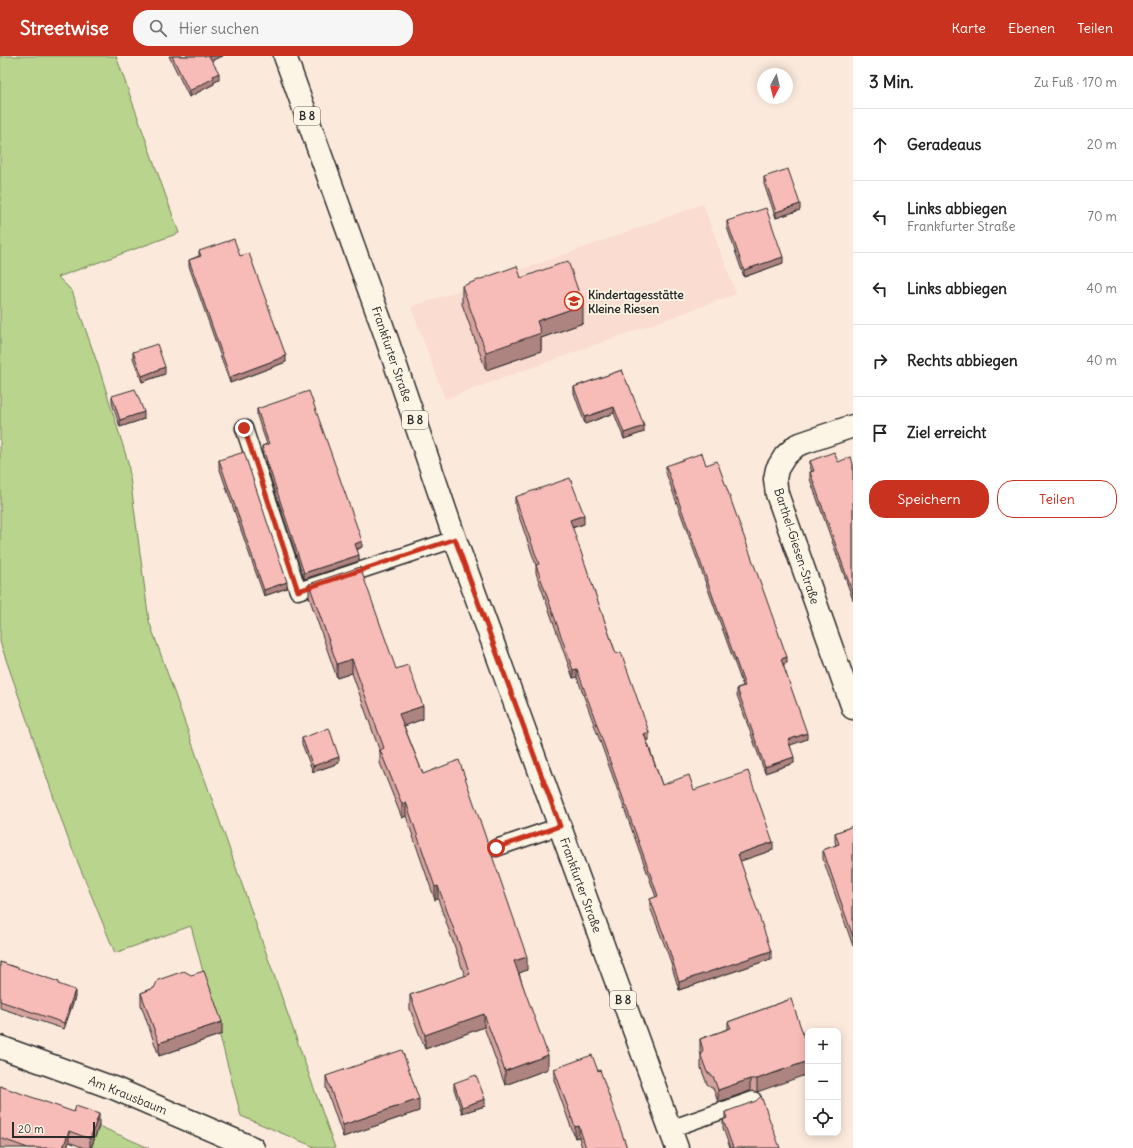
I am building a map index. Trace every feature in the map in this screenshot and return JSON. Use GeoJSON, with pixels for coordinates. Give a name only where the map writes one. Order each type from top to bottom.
{"type":"FeatureCollection","features":[{"type":"Feature","properties":{"kind":"main road","name":"Frankfurter Straße"},"geometry":{"type":"LineString","coordinates":[[285,56],[384,331],[455,539],[673,1138]]}},
{"type":"Feature","properties":{"kind":"main road","name":"Barthel-Giesen-Straße"},"geometry":{"type":"LineString","coordinates":[[853,426],[797,445],[785,456],[777,469],[775,479],[777,494],[853,708]]}},
{"type":"Feature","properties":{"kind":"main road","name":"Am Krausbaum"},"geometry":{"type":"LineString","coordinates":[[0,1047],[116,1089],[254,1148]]}},
{"type":"Feature","properties":{"kind":"lane"},"geometry":{"type":"LineString","coordinates":[[244,428],[298,591],[455,539]]}},
{"type":"Feature","properties":{"kind":"lane"},"geometry":{"type":"LineString","coordinates":[[496,848],[560,826]]}},
{"type":"Feature","properties":{"kind":"lane"},"geometry":{"type":"LineString","coordinates":[[673,1138],[753,1100]]}},
{"type":"Feature","properties":{"kind":"shaded area","name":"Kindertagesstätte Kleine Riesen"},"geometry":{"type":"Polygon","coordinates":[[[703,204],[736,294],[445,399],[411,307],[569,253],[703,204]]]}},
{"type":"Feature","properties":{"kind":"green space"},"geometry":{"type":"Polygon","coordinates":[[[0,56],[116,56],[179,233],[58,277],[72,291],[99,368],[128,462],[149,621],[335,1148],[317,1148],[241,1116],[191,926],[115,953],[67,836],[0,642],[0,56]]]}},
{"type":"Feature","properties":{"kind":"green space"},"geometry":{"type":"Polygon","coordinates":[[[99,1126],[149,1148],[91,1148],[99,1126]]]}},
{"type":"Feature","properties":{"kind":"building"},"geometry":{"type":"Polygon","coordinates":[[[172,56],[209,56],[219,73],[213,76],[214,78],[189,91],[172,56]]]}},
{"type":"Feature","properties":{"kind":"building"},"geometry":{"type":"Polygon","coordinates":[[[788,169],[800,204],[776,212],[764,177],[788,169]]]}},
{"type":"Feature","properties":{"kind":"building"},"geometry":{"type":"Polygon","coordinates":[[[766,208],[783,257],[744,270],[727,221],[766,208]]]}},
{"type":"Feature","properties":{"kind":"building"},"geometry":{"type":"Polygon","coordinates":[[[234,239],[240,256],[249,253],[286,356],[230,377],[189,260],[201,256],[199,251],[234,239]]]}},
{"type":"Feature","properties":{"kind":"building"},"geometry":{"type":"Polygon","coordinates":[[[568,261],[583,305],[537,321],[541,333],[486,352],[462,286],[517,266],[521,278],[568,261]]]}},
{"type":"Feature","properties":{"kind":"building"},"geometry":{"type":"Polygon","coordinates":[[[157,344],[165,367],[142,376],[133,352],[157,344]]]}},
{"type":"Feature","properties":{"kind":"building"},"geometry":{"type":"Polygon","coordinates":[[[622,370],[644,426],[624,433],[614,407],[585,417],[574,387],[622,370]]]}},
{"type":"Feature","properties":{"kind":"building"},"geometry":{"type":"Polygon","coordinates":[[[135,389],[144,412],[120,420],[112,396],[135,389]]]}},
{"type":"Feature","properties":{"kind":"building"},"geometry":{"type":"Polygon","coordinates":[[[309,391],[362,541],[355,544],[359,555],[304,573],[262,446],[269,444],[257,409],[309,391]]]}},
{"type":"Feature","properties":{"kind":"building"},"geometry":{"type":"Polygon","coordinates":[[[244,452],[287,582],[264,590],[219,460],[244,452]]]}},
{"type":"Feature","properties":{"kind":"building"},"geometry":{"type":"Polygon","coordinates":[[[834,452],[838,462],[851,457],[853,464],[853,594],[810,472],[814,471],[810,461],[834,452]]]}},
{"type":"Feature","properties":{"kind":"building"},"geometry":{"type":"Polygon","coordinates":[[[702,453],[706,465],[717,461],[787,657],[781,659],[807,733],[788,740],[794,757],[765,767],[737,688],[745,686],[666,466],[702,453]]]}},
{"type":"Feature","properties":{"kind":"building"},"geometry":{"type":"Polygon","coordinates":[[[570,478],[584,515],[570,520],[616,654],[621,652],[649,732],[644,734],[662,785],[689,775],[694,790],[748,771],[773,842],[738,854],[771,951],[679,982],[668,946],[650,899],[658,896],[577,669],[573,670],[536,565],[539,564],[515,497],[570,478]]]}},
{"type":"Feature","properties":{"kind":"building"},"geometry":{"type":"Polygon","coordinates":[[[360,567],[396,669],[408,665],[423,706],[399,714],[423,774],[459,760],[527,957],[514,961],[548,1055],[505,1071],[484,1014],[425,1035],[410,995],[470,974],[438,886],[435,887],[406,802],[402,804],[380,750],[384,748],[352,659],[337,664],[309,584],[360,567]]]}},
{"type":"Feature","properties":{"kind":"building"},"geometry":{"type":"Polygon","coordinates":[[[329,728],[339,757],[313,766],[302,738],[329,728]]]}},
{"type":"Feature","properties":{"kind":"building"},"geometry":{"type":"Polygon","coordinates":[[[853,826],[853,937],[823,850],[839,844],[835,833],[853,826]]]}},
{"type":"Feature","properties":{"kind":"building"},"geometry":{"type":"Polygon","coordinates":[[[0,962],[59,982],[58,984],[75,990],[64,1023],[0,1001],[0,962]]]}},
{"type":"Feature","properties":{"kind":"building"},"geometry":{"type":"Polygon","coordinates":[[[184,971],[191,975],[204,971],[222,1022],[159,1043],[141,993],[154,988],[158,980],[184,971]]]}},
{"type":"Feature","properties":{"kind":"building"},"geometry":{"type":"Polygon","coordinates":[[[791,999],[805,1039],[805,1062],[757,1079],[750,1079],[718,1090],[713,1076],[707,1072],[701,1056],[703,1050],[700,1039],[731,1028],[728,1022],[791,999]]]}},
{"type":"Feature","properties":{"kind":"building"},"geometry":{"type":"Polygon","coordinates":[[[402,1050],[419,1099],[343,1125],[326,1076],[402,1050]]]}},
{"type":"Feature","properties":{"kind":"building"},"geometry":{"type":"Polygon","coordinates":[[[592,1055],[598,1071],[600,1070],[627,1148],[586,1148],[579,1126],[575,1127],[554,1069],[592,1055]]]}},
{"type":"Feature","properties":{"kind":"building"},"geometry":{"type":"Polygon","coordinates":[[[476,1075],[485,1099],[462,1107],[454,1083],[476,1075]]]}},
{"type":"Feature","properties":{"kind":"building"},"geometry":{"type":"Polygon","coordinates":[[[0,1086],[74,1112],[76,1106],[99,1114],[90,1139],[69,1131],[63,1148],[28,1148],[0,1138],[0,1086]]]}},
{"type":"Feature","properties":{"kind":"building"},"geometry":{"type":"Polygon","coordinates":[[[761,1096],[780,1148],[733,1148],[723,1120],[727,1118],[725,1112],[756,1101],[761,1096]]]}},
{"type":"Feature","properties":{"kind":"place","name":"Kindertagesstätte Kleine Riesen"},"geometry":{"type":"Point","coordinates":[574,301]}},
{"type":"Feature","properties":{"kind":"route"},"geometry":{"type":"LineString","coordinates":[[244,428],[298,591],[455,539],[560,826],[496,848]]}}]}
